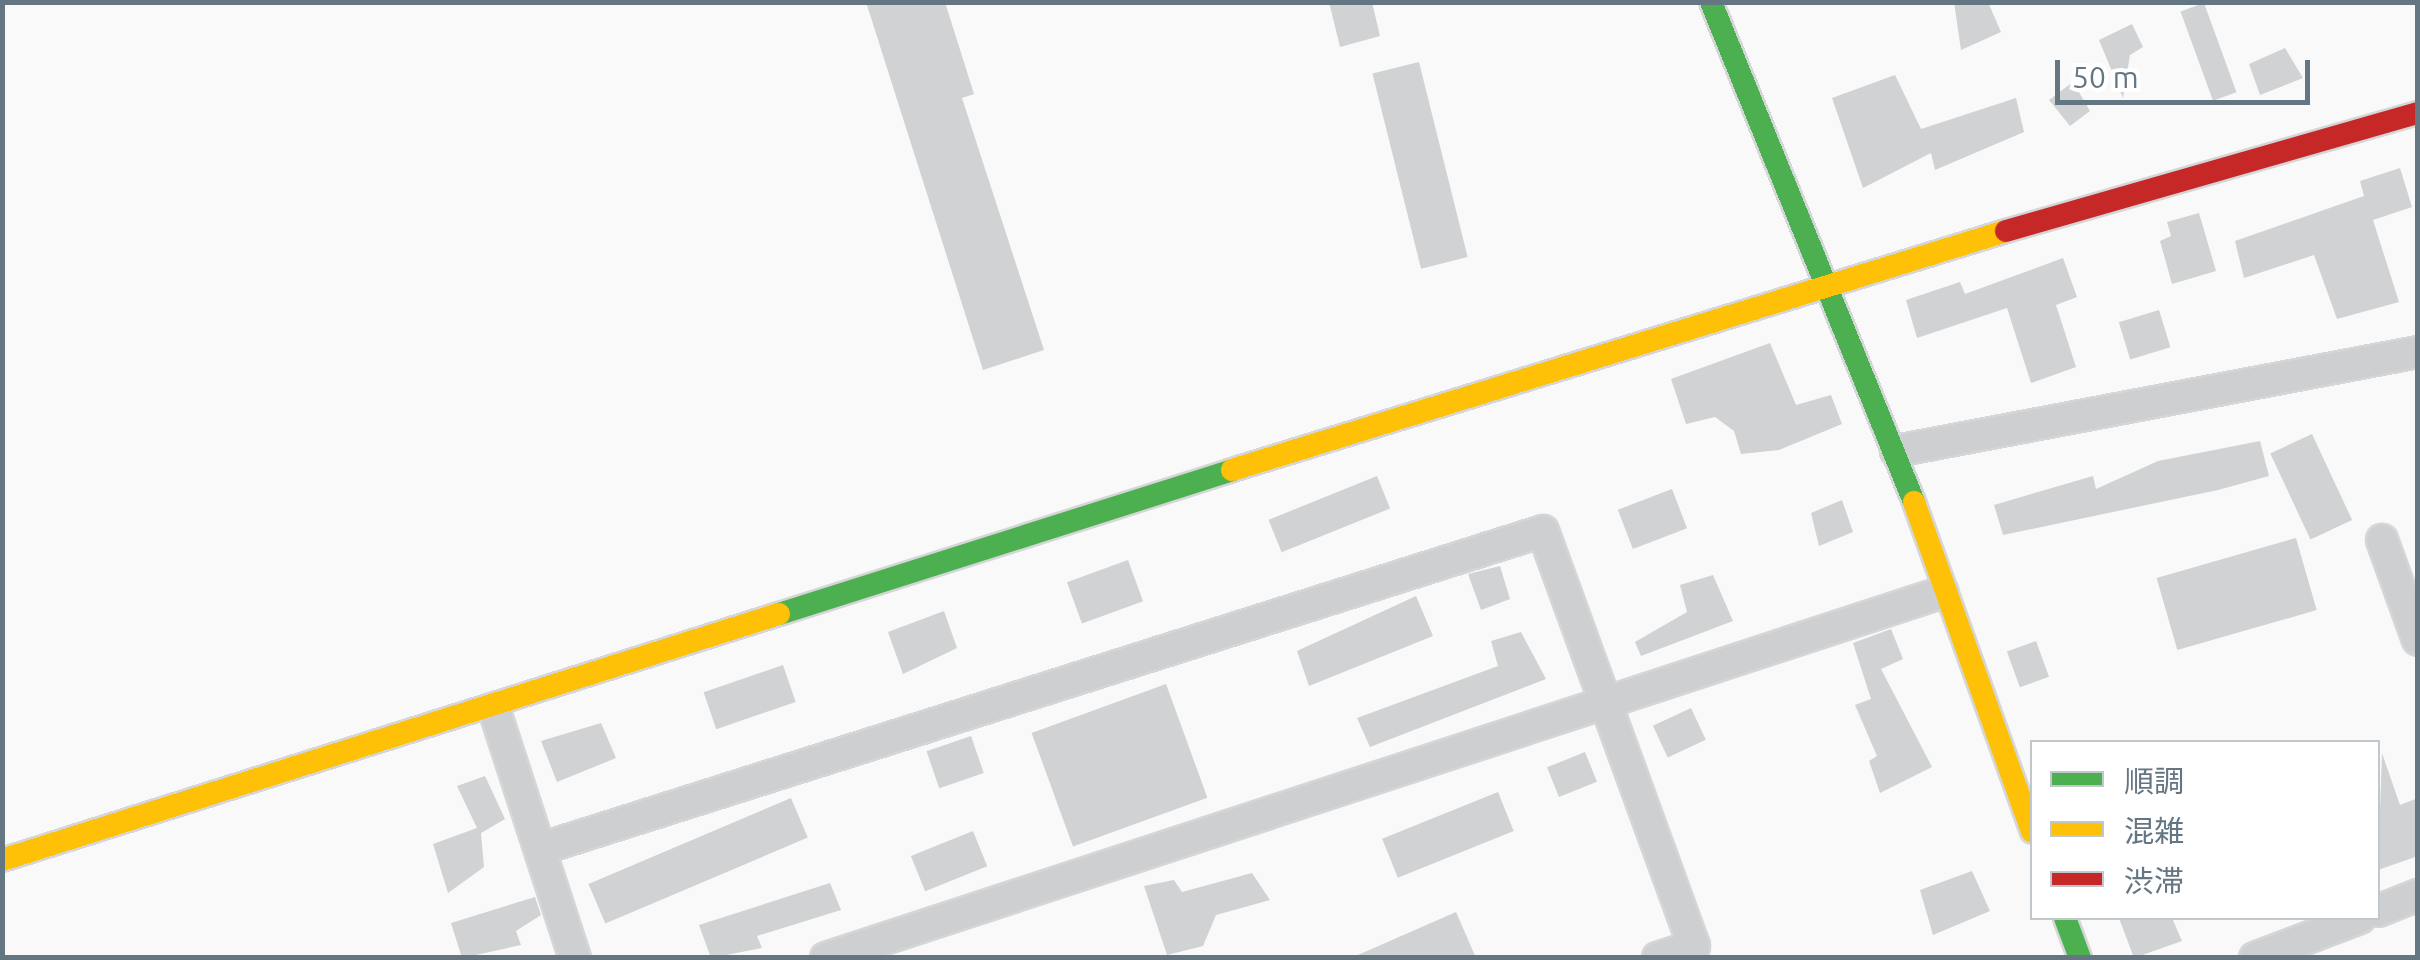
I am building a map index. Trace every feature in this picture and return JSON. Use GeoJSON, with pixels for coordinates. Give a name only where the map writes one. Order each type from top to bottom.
{"type":"FeatureCollection","features":[{"type":"Feature","properties":{"kind":"street"},"geometry":{"type":"LineString","coordinates":[[1711,2],[1896,451],[1943,592],[2030,826]]}},
{"type":"Feature","properties":{"kind":"street"},"geometry":{"type":"LineString","coordinates":[[2,860],[494,709],[1824,283],[2418,114]]}},
{"type":"Feature","properties":{"kind":"street"},"geometry":{"type":"LineString","coordinates":[[1896,451],[2418,352]]}},
{"type":"Feature","properties":{"kind":"street"},"geometry":{"type":"LineString","coordinates":[[540,849],[1543,531],[1694,946],[1658,958]]}},
{"type":"Feature","properties":{"kind":"street"},"geometry":{"type":"LineString","coordinates":[[2382,540],[2418,640]]}},
{"type":"Feature","properties":{"kind":"street"},"geometry":{"type":"LineString","coordinates":[[826,958],[1943,592]]}},
{"type":"Feature","properties":{"kind":"street"},"geometry":{"type":"LineString","coordinates":[[494,709],[575,958]]}},
{"type":"Feature","properties":{"kind":"street"},"geometry":{"type":"LineString","coordinates":[[2380,910],[2418,896]]}},
{"type":"Feature","properties":{"kind":"street"},"geometry":{"type":"LineString","coordinates":[[2066,920],[2080,958]]}},
{"type":"Feature","properties":{"kind":"street"},"geometry":{"type":"LineString","coordinates":[[2255,958],[2355,920]]}},
{"type":"Feature","properties":{"kind":"building"},"geometry":{"type":"Polygon","coordinates":[[[866,2],[945,2],[974,94],[962,98],[1044,350],[983,370],[866,2]]]}},
{"type":"Feature","properties":{"kind":"building"},"geometry":{"type":"Polygon","coordinates":[[[1329,2],[1372,2],[1380,36],[1340,47],[1329,2]]]}},
{"type":"Feature","properties":{"kind":"building"},"geometry":{"type":"Polygon","coordinates":[[[1954,2],[1988,2],[2001,32],[1961,50],[1954,2]]]}},
{"type":"Feature","properties":{"kind":"building"},"geometry":{"type":"Polygon","coordinates":[[[2204,3],[2236,92],[2213,101],[2181,12],[2204,3]]]}},
{"type":"Feature","properties":{"kind":"building"},"geometry":{"type":"Polygon","coordinates":[[[2132,24],[2143,47],[2130,55],[2123,98],[2099,40],[2132,24]]]}},
{"type":"Feature","properties":{"kind":"building"},"geometry":{"type":"Polygon","coordinates":[[[2285,48],[2303,78],[2260,95],[2249,64],[2285,48]]]}},
{"type":"Feature","properties":{"kind":"building"},"geometry":{"type":"Polygon","coordinates":[[[1419,62],[1468,257],[1421,269],[1372,74],[1419,62]]]}},
{"type":"Feature","properties":{"kind":"building"},"geometry":{"type":"Polygon","coordinates":[[[1895,75],[1921,129],[2016,98],[2024,132],[1935,170],[1931,153],[1863,188],[1832,98],[1895,75]]]}},
{"type":"Feature","properties":{"kind":"building"},"geometry":{"type":"Polygon","coordinates":[[[2073,82],[2090,111],[2070,126],[2049,100],[2073,82]]]}},
{"type":"Feature","properties":{"kind":"building"},"geometry":{"type":"Polygon","coordinates":[[[2400,168],[2412,207],[2373,220],[2399,302],[2337,319],[2314,255],[2244,278],[2235,241],[2364,196],[2360,181],[2400,168]]]}},
{"type":"Feature","properties":{"kind":"building"},"geometry":{"type":"Polygon","coordinates":[[[2199,213],[2216,271],[2172,284],[2160,241],[2171,236],[2167,222],[2199,213]]]}},
{"type":"Feature","properties":{"kind":"building"},"geometry":{"type":"Polygon","coordinates":[[[2063,258],[2077,297],[2056,305],[2076,367],[2031,383],[2007,308],[1917,338],[1906,300],[1960,282],[1965,294],[2063,258]]]}},
{"type":"Feature","properties":{"kind":"building"},"geometry":{"type":"Polygon","coordinates":[[[2159,310],[2170,347],[2130,360],[2119,322],[2159,310]]]}},
{"type":"Feature","properties":{"kind":"building"},"geometry":{"type":"Polygon","coordinates":[[[1770,343],[1796,405],[1831,395],[1842,424],[1779,450],[1741,454],[1734,431],[1715,417],[1686,424],[1671,379],[1770,343]]]}},
{"type":"Feature","properties":{"kind":"building"},"geometry":{"type":"Polygon","coordinates":[[[2312,434],[2352,520],[2310,540],[2270,453],[2312,434]]]}},
{"type":"Feature","properties":{"kind":"building"},"geometry":{"type":"Polygon","coordinates":[[[2260,441],[2269,476],[2003,535],[1994,505],[2093,476],[2096,489],[2158,461],[2260,441]]]}},
{"type":"Feature","properties":{"kind":"building"},"geometry":{"type":"Polygon","coordinates":[[[1377,476],[1390,508],[1282,552],[1269,520],[1377,476]]]}},
{"type":"Feature","properties":{"kind":"building"},"geometry":{"type":"Polygon","coordinates":[[[1672,489],[1687,528],[1633,549],[1618,510],[1672,489]]]}},
{"type":"Feature","properties":{"kind":"building"},"geometry":{"type":"Polygon","coordinates":[[[1842,500],[1853,532],[1819,546],[1811,513],[1842,500]]]}},
{"type":"Feature","properties":{"kind":"building"},"geometry":{"type":"Polygon","coordinates":[[[2296,538],[2317,610],[2177,650],[2157,578],[2296,538]]]}},
{"type":"Feature","properties":{"kind":"building"},"geometry":{"type":"Polygon","coordinates":[[[1128,560],[1143,601],[1082,624],[1067,582],[1128,560]]]}},
{"type":"Feature","properties":{"kind":"building"},"geometry":{"type":"Polygon","coordinates":[[[1500,566],[1510,599],[1481,610],[1468,574],[1500,566]]]}},
{"type":"Feature","properties":{"kind":"building"},"geometry":{"type":"Polygon","coordinates":[[[1713,575],[1733,621],[1641,656],[1635,642],[1687,612],[1680,585],[1713,575]]]}},
{"type":"Feature","properties":{"kind":"building"},"geometry":{"type":"Polygon","coordinates":[[[1416,596],[1433,636],[1309,686],[1297,651],[1416,596]]]}},
{"type":"Feature","properties":{"kind":"building"},"geometry":{"type":"Polygon","coordinates":[[[944,611],[957,648],[903,674],[888,632],[944,611]]]}},
{"type":"Feature","properties":{"kind":"building"},"geometry":{"type":"Polygon","coordinates":[[[1891,629],[1903,659],[1881,669],[1932,767],[1880,793],[1869,761],[1877,756],[1855,705],[1871,699],[1853,643],[1891,629]]]}},
{"type":"Feature","properties":{"kind":"building"},"geometry":{"type":"Polygon","coordinates":[[[1521,632],[1546,679],[1370,747],[1357,718],[1498,666],[1491,641],[1521,632]]]}},
{"type":"Feature","properties":{"kind":"building"},"geometry":{"type":"Polygon","coordinates":[[[2036,641],[2049,677],[2020,687],[2007,652],[2036,641]]]}},
{"type":"Feature","properties":{"kind":"building"},"geometry":{"type":"Polygon","coordinates":[[[783,665],[796,702],[716,729],[704,692],[783,665]]]}},
{"type":"Feature","properties":{"kind":"building"},"geometry":{"type":"Polygon","coordinates":[[[1166,684],[1207,798],[1073,847],[1032,733],[1166,684]]]}},
{"type":"Feature","properties":{"kind":"building"},"geometry":{"type":"Polygon","coordinates":[[[1691,708],[1706,740],[1668,757],[1653,726],[1691,708]]]}},
{"type":"Feature","properties":{"kind":"building"},"geometry":{"type":"Polygon","coordinates":[[[601,723],[616,758],[557,782],[541,741],[601,723]]]}},
{"type":"Feature","properties":{"kind":"building"},"geometry":{"type":"Polygon","coordinates":[[[971,736],[984,773],[939,788],[927,751],[971,736]]]}},
{"type":"Feature","properties":{"kind":"building"},"geometry":{"type":"Polygon","coordinates":[[[1585,752],[1597,782],[1559,797],[1547,767],[1585,752]]]}},
{"type":"Feature","properties":{"kind":"building"},"geometry":{"type":"Polygon","coordinates":[[[2382,753],[2400,805],[2418,798],[2418,856],[2380,869],[2382,753]]]}},
{"type":"Feature","properties":{"kind":"building"},"geometry":{"type":"Polygon","coordinates":[[[485,776],[505,819],[481,833],[484,867],[448,893],[433,844],[477,828],[457,786],[485,776]]]}},
{"type":"Feature","properties":{"kind":"building"},"geometry":{"type":"Polygon","coordinates":[[[1498,792],[1514,831],[1398,878],[1382,839],[1498,792]]]}},
{"type":"Feature","properties":{"kind":"building"},"geometry":{"type":"Polygon","coordinates":[[[791,798],[808,838],[605,924],[588,884],[791,798]]]}},
{"type":"Feature","properties":{"kind":"building"},"geometry":{"type":"Polygon","coordinates":[[[973,831],[987,866],[925,891],[911,856],[973,831]]]}},
{"type":"Feature","properties":{"kind":"building"},"geometry":{"type":"Polygon","coordinates":[[[1972,871],[1990,911],[1933,935],[1920,890],[1972,871]]]}},
{"type":"Feature","properties":{"kind":"building"},"geometry":{"type":"Polygon","coordinates":[[[1252,873],[1270,900],[1216,915],[1203,946],[1167,955],[1144,886],[1174,880],[1182,892],[1252,873]]]}},
{"type":"Feature","properties":{"kind":"building"},"geometry":{"type":"Polygon","coordinates":[[[830,883],[841,910],[757,936],[762,948],[711,958],[699,925],[830,883]]]}},
{"type":"Feature","properties":{"kind":"building"},"geometry":{"type":"Polygon","coordinates":[[[535,897],[541,915],[516,931],[521,945],[462,958],[451,923],[535,897]]]}},
{"type":"Feature","properties":{"kind":"building"},"geometry":{"type":"Polygon","coordinates":[[[1456,912],[1476,958],[1351,958],[1456,912]]]}},
{"type":"Feature","properties":{"kind":"building"},"geometry":{"type":"Polygon","coordinates":[[[2120,920],[2173,920],[2182,941],[2134,958],[2120,920]]]}},
{"type":"Feature","properties":{"kind":"traffic: fast"},"geometry":{"type":"LineString","coordinates":[[1711,2],[1914,502]]}},
{"type":"Feature","properties":{"kind":"traffic: fast"},"geometry":{"type":"LineString","coordinates":[[779,614],[1232,470]]}},
{"type":"Feature","properties":{"kind":"traffic: fast"},"geometry":{"type":"LineString","coordinates":[[2066,920],[2080,958]]}},
{"type":"Feature","properties":{"kind":"traffic: slow"},"geometry":{"type":"LineString","coordinates":[[1232,470],[2006,231]]}},
{"type":"Feature","properties":{"kind":"traffic: slow"},"geometry":{"type":"LineString","coordinates":[[1914,502],[2030,825]]}},
{"type":"Feature","properties":{"kind":"traffic: slow"},"geometry":{"type":"LineString","coordinates":[[2,860],[779,614]]}},
{"type":"Feature","properties":{"kind":"traffic: jam"},"geometry":{"type":"LineString","coordinates":[[2006,231],[2418,113]]}}]}
